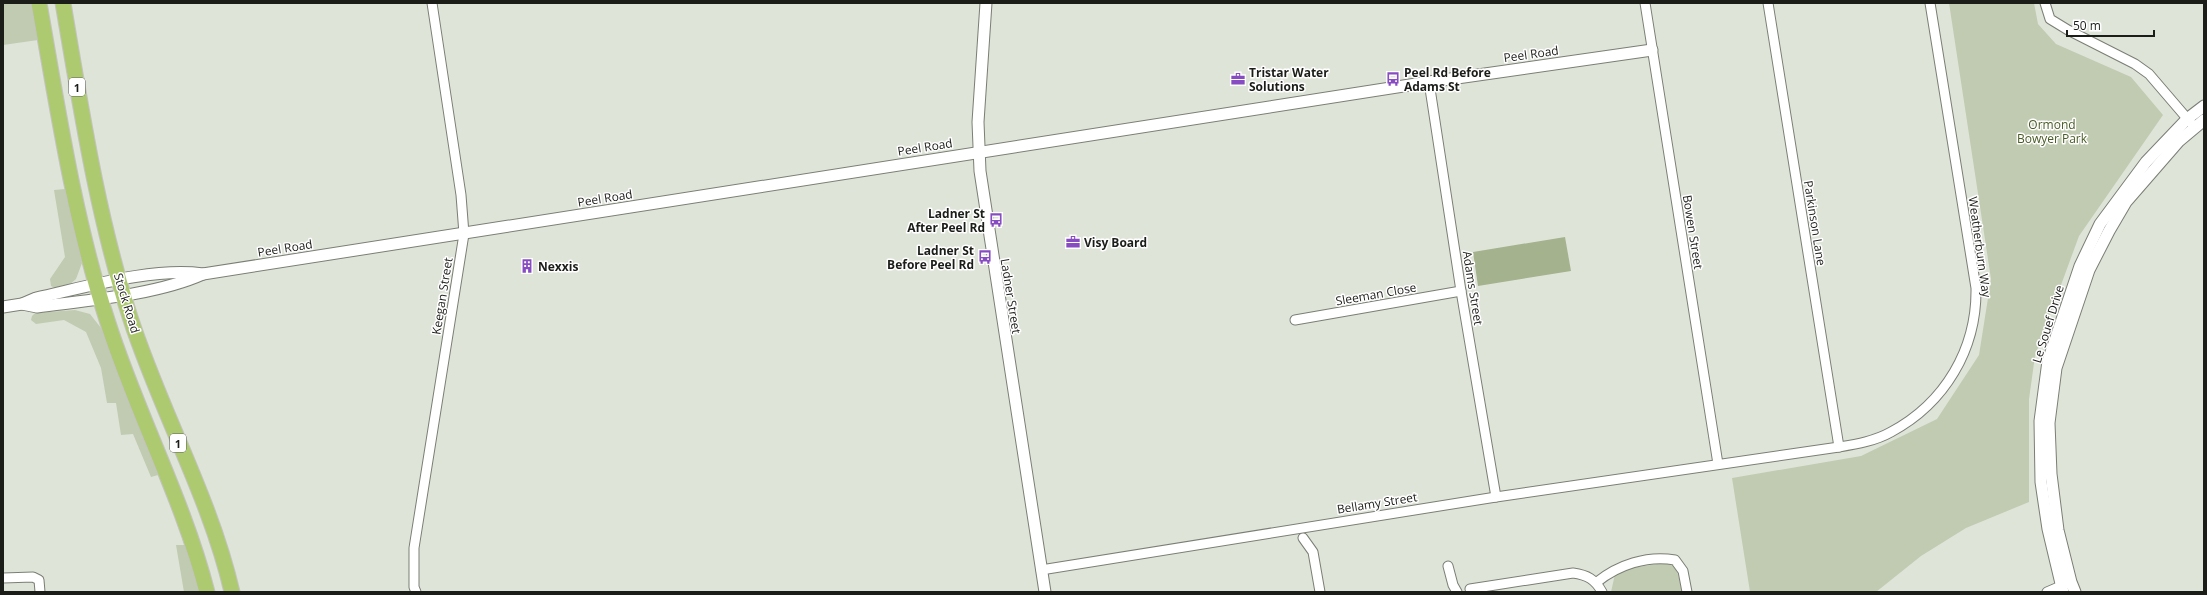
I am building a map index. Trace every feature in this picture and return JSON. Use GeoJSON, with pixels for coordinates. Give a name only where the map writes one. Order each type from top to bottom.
{"type":"FeatureCollection","features":[{"type":"Feature","properties":{"kind":"highway","name":"Stock Road"},"geometry":{"type":"LineString","coordinates":[[39,3],[71,182],[98,291],[120,361],[183,518],[207,592]]}},
{"type":"Feature","properties":{"kind":"highway","name":"Stock Road"},"geometry":{"type":"LineString","coordinates":[[62,3],[98,198],[121,287],[160,400],[203,502],[232,592]]}},
{"type":"Feature","properties":{"kind":"street","name":"Keegan Street"},"geometry":{"type":"LineString","coordinates":[[416,592],[414,587],[414,548],[464,234],[461,195],[432,3]]}},
{"type":"Feature","properties":{"kind":"street","name":"Ladner Street"},"geometry":{"type":"LineString","coordinates":[[986,3],[978,122],[978,152],[992,256],[1045,592]]}},
{"type":"Feature","properties":{"kind":"street","name":"Bowen Street"},"geometry":{"type":"LineString","coordinates":[[1645,3],[1718,464]]}},
{"type":"Feature","properties":{"kind":"street","name":"Parkinson Lane"},"geometry":{"type":"LineString","coordinates":[[1768,3],[1839,447]]}},
{"type":"Feature","properties":{"kind":"street","name":"Weatherburn Way"},"geometry":{"type":"LineString","coordinates":[[1718,464],[1839,447],[1875,439],[1891,432],[1924,409],[1940,394],[1950,380],[1960,360],[1974,324],[1976,288],[1930,3]]}},
{"type":"Feature","properties":{"kind":"street"},"geometry":{"type":"LineString","coordinates":[[2045,3],[2050,18],[2068,30],[2135,64],[2149,74],[2191,123]]}},
{"type":"Feature","properties":{"kind":"street","name":"Peel Road"},"geometry":{"type":"LineString","coordinates":[[3,307],[22,304],[38,307],[98,291],[121,287],[185,282],[203,274],[1429,82],[1652,50]]}},
{"type":"Feature","properties":{"kind":"street","name":"Adams Street"},"geometry":{"type":"LineString","coordinates":[[1429,82],[1461,291],[1496,497]]}},
{"type":"Feature","properties":{"kind":"street","name":"Le Souef Drive"},"geometry":{"type":"LineString","coordinates":[[2069,589],[2058,530],[2051,474],[2049,423],[2056,368],[2089,270],[2109,231],[2126,202],[2179,141],[2204,106]]}},
{"type":"Feature","properties":{"kind":"street","name":"Le Souef Drive"},"geometry":{"type":"LineString","coordinates":[[2191,123],[2204,120]]}},
{"type":"Feature","properties":{"kind":"street","name":"Sleeman Close"},"geometry":{"type":"LineString","coordinates":[[1295,320],[1461,291]]}},
{"type":"Feature","properties":{"kind":"street","name":"Bellamy Street"},"geometry":{"type":"LineString","coordinates":[[1041,570],[1496,497],[1718,464]]}},
{"type":"Feature","properties":{"kind":"street"},"geometry":{"type":"LineString","coordinates":[[1303,538],[1314,552],[1320,592]]}},
{"type":"Feature","properties":{"kind":"street"},"geometry":{"type":"LineString","coordinates":[[1597,582],[1610,572],[1623,565],[1663,558],[1675,560],[1683,571],[1687,592]]}},
{"type":"Feature","properties":{"kind":"street"},"geometry":{"type":"LineString","coordinates":[[1448,566],[1453,585],[1457,592]]}},
{"type":"Feature","properties":{"kind":"street"},"geometry":{"type":"LineString","coordinates":[[1470,589],[1573,573],[1586,575],[1597,582],[1602,592]]}},
{"type":"Feature","properties":{"kind":"street"},"geometry":{"type":"LineString","coordinates":[[3,578],[33,577],[39,580],[40,592]]}},
{"type":"Feature","properties":{"kind":"street"},"geometry":{"type":"LineString","coordinates":[[2047,592],[2069,589]]}},
{"type":"Feature","properties":{"kind":"green space"},"geometry":{"type":"Polygon","coordinates":[[[3,3],[32,3],[38,40],[3,45],[3,3]]]}},
{"type":"Feature","properties":{"kind":"green space","name":"Ormond Bowyer Park"},"geometry":{"type":"Polygon","coordinates":[[[1949,3],[2034,3],[2038,24],[2056,44],[2131,77],[2163,115],[2079,236],[2035,356],[2029,399],[2029,502],[1966,528],[1921,556],[1876,592],[1750,592],[1732,478],[1861,456],[1937,419],[1979,355],[1991,279],[1949,3]]]}},
{"type":"Feature","properties":{"kind":"green space"},"geometry":{"type":"Polygon","coordinates":[[[65,189],[82,263],[76,279],[69,285],[57,289],[51,286],[50,279],[65,257],[54,190],[65,189]]]}},
{"type":"Feature","properties":{"kind":"green space"},"geometry":{"type":"Polygon","coordinates":[[[75,310],[90,314],[101,328],[158,475],[151,477],[133,434],[121,435],[116,403],[107,403],[101,368],[86,332],[64,320],[36,324],[31,320],[35,313],[75,310]]]}},
{"type":"Feature","properties":{"kind":"green space"},"geometry":{"type":"Polygon","coordinates":[[[176,545],[185,545],[200,592],[184,592],[176,545]]]}},
{"type":"Feature","properties":{"kind":"green space"},"geometry":{"type":"Polygon","coordinates":[[[1664,563],[1674,566],[1678,574],[1682,592],[1611,592],[1615,574],[1625,569],[1664,563]]]}},
{"type":"Feature","properties":{"kind":"shaded area"},"geometry":{"type":"Polygon","coordinates":[[[1565,237],[1571,271],[1478,286],[1473,252],[1565,237]]]}},
{"type":"Feature","properties":{"kind":"place","name":"Tristar Water Solutions"},"geometry":{"type":"Point","coordinates":[1238,79]}},
{"type":"Feature","properties":{"kind":"place","name":"Peel Rd Before Adams St"},"geometry":{"type":"Point","coordinates":[1393,79]}},
{"type":"Feature","properties":{"kind":"place","name":"Ladner St After Peel Rd"},"geometry":{"type":"Point","coordinates":[996,220]}},
{"type":"Feature","properties":{"kind":"place","name":"Visy Board"},"geometry":{"type":"Point","coordinates":[1073,242]}},
{"type":"Feature","properties":{"kind":"place","name":"Ladner St Before Peel Rd"},"geometry":{"type":"Point","coordinates":[985,257]}},
{"type":"Feature","properties":{"kind":"place","name":"Nexxis"},"geometry":{"type":"Point","coordinates":[527,266]}}]}
